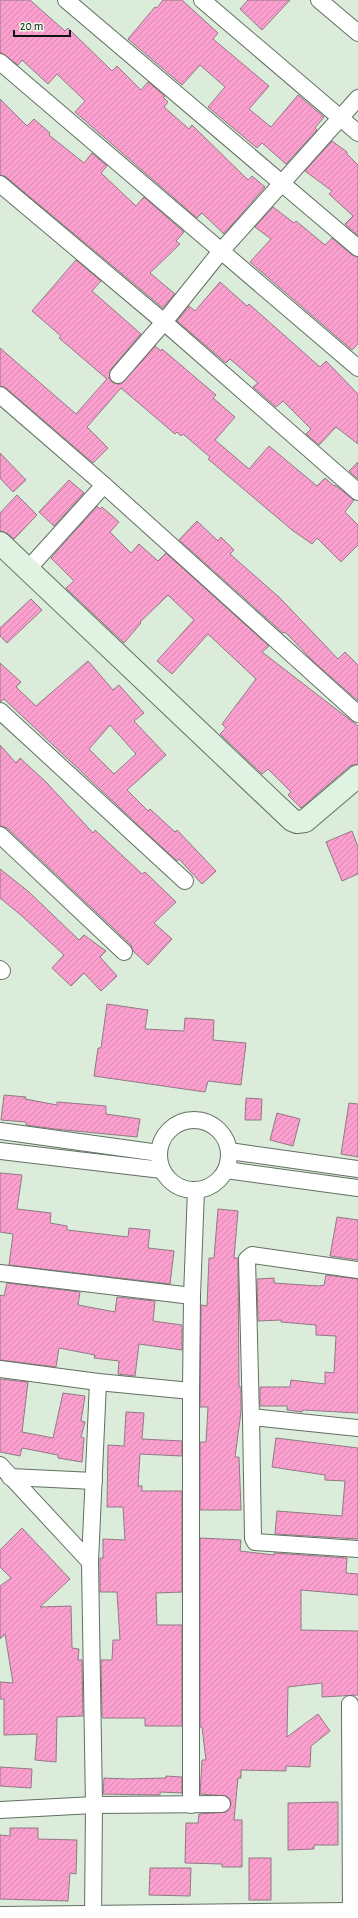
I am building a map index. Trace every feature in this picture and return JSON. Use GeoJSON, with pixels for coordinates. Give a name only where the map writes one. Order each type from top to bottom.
{"type":"FeatureCollection","features":[{"type":"Feature","properties":{"kind":"street"},"geometry":{"type":"LineString","coordinates":[[66,0],[358,248]]}},
{"type":"Feature","properties":{"kind":"street"},"geometry":{"type":"LineString","coordinates":[[202,0],[358,133]]}},
{"type":"Feature","properties":{"kind":"street"},"geometry":{"type":"LineString","coordinates":[[320,0],[358,33]]}},
{"type":"Feature","properties":{"kind":"street"},"geometry":{"type":"LineString","coordinates":[[0,62],[358,368]]}},
{"type":"Feature","properties":{"kind":"street"},"geometry":{"type":"LineString","coordinates":[[118,375],[164,322],[221,251],[281,182],[358,98]]}},
{"type":"Feature","properties":{"kind":"street"},"geometry":{"type":"LineString","coordinates":[[0,184],[164,322],[358,492]]}},
{"type":"Feature","properties":{"kind":"street"},"geometry":{"type":"LineString","coordinates":[[0,395],[104,485],[358,714]]}},
{"type":"Feature","properties":{"kind":"street"},"geometry":{"type":"LineString","coordinates":[[27,570],[104,485]]}},
{"type":"Feature","properties":{"kind":"street"},"geometry":{"type":"LineString","coordinates":[[0,543],[292,820],[297,822],[305,821],[358,776]]}},
{"type":"Feature","properties":{"kind":"street"},"geometry":{"type":"LineString","coordinates":[[0,711],[185,881]]}},
{"type":"Feature","properties":{"kind":"street"},"geometry":{"type":"LineString","coordinates":[[0,835],[124,952]]}},
{"type":"Feature","properties":{"kind":"street"},"geometry":{"type":"LineString","coordinates":[[186,1120],[201,1120],[215,1126],[225,1137],[229,1151],[226,1170],[219,1180],[208,1187],[196,1190],[182,1188],[170,1181],[162,1170],[159,1153],[163,1139],[172,1127],[186,1120]]}},
{"type":"Feature","properties":{"kind":"street"},"geometry":{"type":"LineString","coordinates":[[0,1131],[159,1153]]}},
{"type":"Feature","properties":{"kind":"street"},"geometry":{"type":"LineString","coordinates":[[0,1151],[162,1170]]}},
{"type":"Feature","properties":{"kind":"street"},"geometry":{"type":"LineString","coordinates":[[229,1151],[358,1169]]}},
{"type":"Feature","properties":{"kind":"street"},"geometry":{"type":"LineString","coordinates":[[226,1170],[358,1188]]}},
{"type":"Feature","properties":{"kind":"street"},"geometry":{"type":"LineString","coordinates":[[190,1806],[191,1391],[192,1296],[196,1190]]}},
{"type":"Feature","properties":{"kind":"street"},"geometry":{"type":"LineString","coordinates":[[358,1270],[252,1254],[247,1259],[253,1538],[255,1542],[358,1549]]}},
{"type":"Feature","properties":{"kind":"street"},"geometry":{"type":"LineString","coordinates":[[0,1273],[192,1296]]}},
{"type":"Feature","properties":{"kind":"street"},"geometry":{"type":"LineString","coordinates":[[0,1369],[98,1382],[191,1391]]}},
{"type":"Feature","properties":{"kind":"street"},"geometry":{"type":"LineString","coordinates":[[93,1916],[94,1805],[90,1562],[98,1382]]}},
{"type":"Feature","properties":{"kind":"street"},"geometry":{"type":"LineString","coordinates":[[251,1417],[358,1428]]}},
{"type":"Feature","properties":{"kind":"street"},"geometry":{"type":"LineString","coordinates":[[5,1472],[94,1481]]}},
{"type":"Feature","properties":{"kind":"street"},"geometry":{"type":"LineString","coordinates":[[5,1472],[90,1562]]}},
{"type":"Feature","properties":{"kind":"street"},"geometry":{"type":"LineString","coordinates":[[0,1915],[93,1916],[351,1914],[350,1704]]}},
{"type":"Feature","properties":{"kind":"street"},"geometry":{"type":"LineString","coordinates":[[0,1810],[94,1805],[190,1806],[222,1804]]}},
{"type":"Feature","properties":{"kind":"building"},"geometry":{"type":"Polygon","coordinates":[[[0,0],[30,0],[65,31],[68,28],[112,71],[117,66],[141,90],[148,82],[165,96],[163,97],[168,102],[164,107],[189,129],[192,125],[248,180],[252,176],[265,187],[224,234],[202,213],[197,218],[75,112],[85,101],[57,74],[48,84],[22,60],[18,65],[0,52],[0,0]]]}},
{"type":"Feature","properties":{"kind":"building"},"geometry":{"type":"Polygon","coordinates":[[[163,0],[182,0],[218,33],[213,39],[269,86],[249,109],[271,127],[298,95],[324,117],[315,128],[317,130],[286,164],[262,143],[257,148],[208,107],[225,87],[200,65],[182,85],[128,39],[155,7],[157,8],[163,0]]]}},
{"type":"Feature","properties":{"kind":"building"},"geometry":{"type":"Polygon","coordinates":[[[248,0],[290,0],[262,30],[240,9],[248,0]]]}},
{"type":"Feature","properties":{"kind":"building"},"geometry":{"type":"Polygon","coordinates":[[[0,99],[27,126],[34,119],[50,133],[49,135],[84,163],[92,153],[107,166],[101,173],[136,206],[144,197],[184,232],[176,241],[180,244],[150,273],[175,294],[163,308],[6,177],[0,175],[0,99]]]}},
{"type":"Feature","properties":{"kind":"building"},"geometry":{"type":"Polygon","coordinates":[[[332,141],[347,152],[347,154],[358,165],[358,236],[345,224],[353,216],[329,194],[332,191],[305,171],[332,141]]]}},
{"type":"Feature","properties":{"kind":"building"},"geometry":{"type":"Polygon","coordinates":[[[273,207],[294,223],[296,221],[325,245],[332,238],[352,255],[358,257],[358,344],[352,350],[250,262],[271,239],[255,227],[273,207]]]}},
{"type":"Feature","properties":{"kind":"building"},"geometry":{"type":"Polygon","coordinates":[[[76,260],[101,281],[92,291],[141,334],[111,369],[109,378],[112,382],[121,384],[155,346],[161,351],[162,349],[216,395],[213,398],[235,417],[215,440],[249,469],[269,446],[317,486],[325,478],[354,500],[345,512],[358,525],[358,545],[341,562],[317,538],[312,544],[292,530],[208,459],[210,457],[183,434],[181,436],[177,432],[175,434],[121,388],[87,427],[108,448],[93,463],[6,388],[0,386],[0,348],[76,414],[107,379],[59,338],[61,336],[32,311],[76,260]]]}},
{"type":"Feature","properties":{"kind":"building"},"geometry":{"type":"Polygon","coordinates":[[[220,282],[247,306],[249,304],[320,367],[326,361],[358,394],[358,444],[336,427],[319,445],[306,434],[311,429],[283,401],[276,407],[253,387],[258,383],[230,359],[226,363],[177,321],[189,306],[195,311],[220,282]]]}},
{"type":"Feature","properties":{"kind":"building"},"geometry":{"type":"Polygon","coordinates":[[[0,453],[26,480],[13,492],[0,478],[0,453]]]}},
{"type":"Feature","properties":{"kind":"building"},"geometry":{"type":"Polygon","coordinates":[[[358,462],[358,479],[349,471],[358,462]]]}},
{"type":"Feature","properties":{"kind":"building"},"geometry":{"type":"Polygon","coordinates":[[[69,480],[84,493],[54,526],[39,512],[69,480]]]}},
{"type":"Feature","properties":{"kind":"building"},"geometry":{"type":"Polygon","coordinates":[[[17,495],[37,515],[14,539],[8,534],[0,531],[0,513],[17,495]]]}},
{"type":"Feature","properties":{"kind":"building"},"geometry":{"type":"Polygon","coordinates":[[[97,506],[100,509],[102,507],[119,522],[110,532],[131,553],[139,544],[158,561],[166,553],[269,646],[262,652],[358,726],[358,764],[350,766],[301,808],[288,795],[291,792],[268,769],[262,774],[220,734],[226,728],[222,724],[256,679],[208,634],[172,674],[157,661],[194,620],[168,595],[140,622],[141,623],[124,643],[66,588],[74,581],[51,558],[97,506]]]}},
{"type":"Feature","properties":{"kind":"building"},"geometry":{"type":"Polygon","coordinates":[[[197,521],[218,541],[221,537],[234,550],[230,554],[280,598],[338,659],[345,652],[358,665],[358,701],[314,662],[285,632],[283,633],[179,540],[197,521]]]}},
{"type":"Feature","properties":{"kind":"building"},"geometry":{"type":"Polygon","coordinates":[[[31,599],[42,610],[7,643],[0,636],[0,628],[31,599]]]}},
{"type":"Feature","properties":{"kind":"building"},"geometry":{"type":"Polygon","coordinates":[[[88,661],[113,690],[119,685],[144,713],[134,721],[166,755],[127,790],[148,811],[150,809],[175,832],[177,830],[216,871],[202,884],[179,859],[177,861],[4,699],[0,702],[0,663],[21,682],[16,687],[36,706],[88,661]],[[110,725],[89,749],[114,774],[136,754],[110,725]]]}},
{"type":"Feature","properties":{"kind":"building"},"geometry":{"type":"Polygon","coordinates":[[[0,745],[16,763],[20,758],[46,782],[93,833],[95,830],[142,874],[145,872],[176,902],[154,923],[172,939],[148,965],[133,951],[131,945],[7,828],[0,826],[0,745]]]}},
{"type":"Feature","properties":{"kind":"building"},"geometry":{"type":"Polygon","coordinates":[[[352,831],[358,847],[358,874],[342,881],[326,842],[352,831]]]}},
{"type":"Feature","properties":{"kind":"building"},"geometry":{"type":"Polygon","coordinates":[[[0,869],[29,892],[79,940],[84,935],[106,951],[100,957],[117,976],[101,991],[84,973],[71,986],[52,968],[64,955],[0,898],[0,869]]]}},
{"type":"Feature","properties":{"kind":"building"},"geometry":{"type":"Polygon","coordinates":[[[107,1004],[148,1010],[145,1029],[184,1031],[185,1018],[214,1020],[213,1040],[246,1043],[241,1085],[208,1081],[205,1092],[94,1076],[98,1048],[101,1048],[107,1004]]]}},
{"type":"Feature","properties":{"kind":"building"},"geometry":{"type":"Polygon","coordinates":[[[4,1095],[26,1097],[25,1099],[57,1105],[57,1102],[106,1106],[106,1114],[140,1119],[137,1137],[55,1129],[26,1125],[26,1122],[1,1120],[4,1095]]]}},
{"type":"Feature","properties":{"kind":"building"},"geometry":{"type":"Polygon","coordinates":[[[246,1098],[262,1099],[261,1120],[245,1120],[246,1098]]]}},
{"type":"Feature","properties":{"kind":"building"},"geometry":{"type":"Polygon","coordinates":[[[349,1103],[358,1104],[358,1157],[341,1154],[349,1103]]]}},
{"type":"Feature","properties":{"kind":"building"},"geometry":{"type":"Polygon","coordinates":[[[277,1113],[300,1119],[293,1146],[270,1140],[277,1113]]]}},
{"type":"Feature","properties":{"kind":"building"},"geometry":{"type":"Polygon","coordinates":[[[0,1173],[22,1175],[17,1209],[51,1213],[50,1223],[67,1226],[67,1230],[128,1237],[129,1228],[150,1230],[148,1248],[174,1251],[170,1284],[9,1265],[13,1234],[0,1232],[0,1173]]]}},
{"type":"Feature","properties":{"kind":"building"},"geometry":{"type":"Polygon","coordinates":[[[218,1209],[238,1211],[234,1258],[238,1258],[239,1387],[241,1387],[241,1412],[235,1457],[239,1457],[241,1510],[200,1510],[200,1442],[206,1442],[208,1407],[200,1407],[201,1305],[207,1306],[209,1258],[214,1258],[218,1209]]]}},
{"type":"Feature","properties":{"kind":"building"},"geometry":{"type":"Polygon","coordinates":[[[337,1217],[358,1220],[358,1260],[330,1256],[337,1217]]]}},
{"type":"Feature","properties":{"kind":"building"},"geometry":{"type":"Polygon","coordinates":[[[326,1275],[358,1279],[358,1413],[303,1410],[302,1412],[287,1410],[287,1406],[260,1406],[260,1387],[290,1387],[291,1380],[325,1384],[325,1372],[334,1373],[336,1336],[316,1335],[316,1325],[281,1322],[281,1320],[258,1321],[257,1279],[274,1278],[274,1283],[319,1286],[324,1285],[326,1275]]]}},
{"type":"Feature","properties":{"kind":"building"},"geometry":{"type":"Polygon","coordinates":[[[7,1283],[80,1292],[78,1305],[115,1312],[117,1297],[155,1301],[153,1321],[182,1325],[182,1350],[139,1344],[135,1376],[118,1374],[119,1361],[94,1358],[95,1355],[59,1348],[56,1367],[0,1360],[0,1295],[4,1296],[7,1283]]]}},
{"type":"Feature","properties":{"kind":"building"},"geometry":{"type":"Polygon","coordinates":[[[0,1379],[28,1382],[22,1432],[53,1438],[63,1393],[85,1396],[81,1421],[85,1422],[81,1437],[84,1438],[82,1462],[58,1458],[58,1455],[22,1448],[20,1456],[0,1452],[0,1379]]]}},
{"type":"Feature","properties":{"kind":"building"},"geometry":{"type":"Polygon","coordinates":[[[126,1412],[144,1413],[142,1439],[182,1441],[182,1456],[140,1454],[138,1486],[142,1486],[142,1491],[182,1491],[182,1592],[156,1593],[157,1625],[182,1625],[182,1726],[145,1726],[145,1718],[103,1718],[102,1716],[101,1660],[112,1660],[113,1640],[120,1640],[117,1592],[100,1592],[100,1558],[103,1558],[103,1539],[125,1540],[123,1507],[107,1507],[108,1445],[124,1446],[126,1412]]]}},
{"type":"Feature","properties":{"kind":"building"},"geometry":{"type":"Polygon","coordinates":[[[276,1438],[358,1448],[358,1539],[275,1534],[277,1511],[342,1516],[345,1481],[325,1480],[325,1475],[272,1467],[276,1438]]]}},
{"type":"Feature","properties":{"kind":"building"},"geometry":{"type":"Polygon","coordinates":[[[22,1528],[70,1579],[40,1607],[71,1606],[72,1648],[79,1649],[78,1660],[82,1660],[83,1716],[57,1717],[56,1762],[35,1760],[37,1734],[4,1735],[4,1699],[0,1699],[0,1682],[13,1683],[5,1634],[0,1639],[0,1586],[11,1578],[0,1567],[0,1550],[22,1528]]]}},
{"type":"Feature","properties":{"kind":"building"},"geometry":{"type":"Polygon","coordinates":[[[200,1538],[241,1540],[240,1551],[274,1555],[274,1553],[347,1558],[346,1573],[358,1574],[358,1595],[301,1590],[301,1630],[358,1631],[358,1695],[322,1697],[322,1683],[288,1687],[287,1737],[318,1714],[330,1731],[311,1746],[310,1767],[286,1766],[286,1771],[241,1770],[241,1778],[238,1778],[234,1820],[242,1820],[242,1867],[222,1867],[222,1864],[185,1863],[186,1823],[198,1823],[199,1814],[226,1812],[231,1804],[230,1799],[226,1796],[200,1794],[202,1760],[206,1760],[202,1727],[200,1727],[200,1538]]]}},
{"type":"Feature","properties":{"kind":"building"},"geometry":{"type":"Polygon","coordinates":[[[0,1767],[32,1769],[31,1788],[0,1786],[0,1767]]]}},
{"type":"Feature","properties":{"kind":"building"},"geometry":{"type":"Polygon","coordinates":[[[166,1776],[182,1777],[182,1793],[160,1792],[160,1795],[103,1794],[104,1778],[166,1778],[166,1776]]]}},
{"type":"Feature","properties":{"kind":"building"},"geometry":{"type":"Polygon","coordinates":[[[338,1802],[338,1845],[314,1845],[314,1849],[288,1850],[288,1803],[338,1802]]]}},
{"type":"Feature","properties":{"kind":"building"},"geometry":{"type":"Polygon","coordinates":[[[10,1828],[38,1828],[38,1839],[77,1840],[76,1874],[70,1873],[68,1901],[0,1899],[0,1835],[10,1836],[10,1828]]]}},
{"type":"Feature","properties":{"kind":"building"},"geometry":{"type":"Polygon","coordinates":[[[249,1858],[271,1858],[271,1900],[249,1900],[249,1858]]]}},
{"type":"Feature","properties":{"kind":"building"},"geometry":{"type":"Polygon","coordinates":[[[150,1868],[191,1868],[190,1896],[149,1895],[150,1868]]]}}]}
